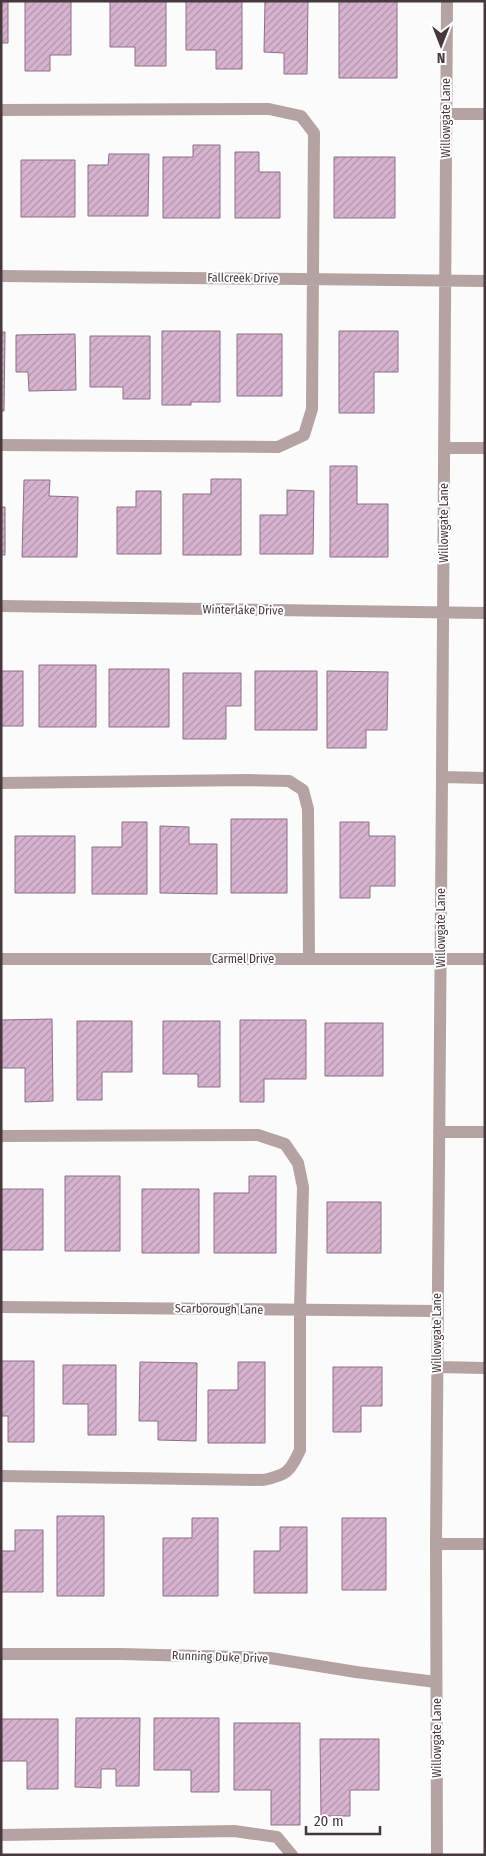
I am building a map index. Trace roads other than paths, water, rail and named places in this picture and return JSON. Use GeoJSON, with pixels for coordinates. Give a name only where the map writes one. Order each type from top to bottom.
{"type":"FeatureCollection","features":[{"type":"Feature","properties":{"kind":"street","name":"Willowgate Lane"},"geometry":{"type":"LineString","coordinates":[[437,1855],[437,1312],[441,959],[446,1]]}},
{"type":"Feature","properties":{"kind":"street"},"geometry":{"type":"LineString","coordinates":[[1,110],[269,109],[301,116],[314,133],[312,408],[304,435],[278,447],[1,445]]}},
{"type":"Feature","properties":{"kind":"street"},"geometry":{"type":"LineString","coordinates":[[446,114],[485,114]]}},
{"type":"Feature","properties":{"kind":"street","name":"Fallcreek Drive"},"geometry":{"type":"LineString","coordinates":[[1,276],[485,281]]}},
{"type":"Feature","properties":{"kind":"street"},"geometry":{"type":"LineString","coordinates":[[444,448],[485,448]]}},
{"type":"Feature","properties":{"kind":"street","name":"Winterlake Drive"},"geometry":{"type":"LineString","coordinates":[[1,606],[485,613]]}},
{"type":"Feature","properties":{"kind":"street"},"geometry":{"type":"LineString","coordinates":[[442,777],[485,778]]}},
{"type":"Feature","properties":{"kind":"street"},"geometry":{"type":"LineString","coordinates":[[1,783],[248,780],[289,782],[303,790],[308,809],[309,958]]}},
{"type":"Feature","properties":{"kind":"street","name":"Carmel Drive"},"geometry":{"type":"LineString","coordinates":[[1,959],[485,959]]}},
{"type":"Feature","properties":{"kind":"street"},"geometry":{"type":"LineString","coordinates":[[439,1132],[485,1132]]}},
{"type":"Feature","properties":{"kind":"street"},"geometry":{"type":"LineString","coordinates":[[1,1136],[258,1134],[285,1144],[298,1163],[303,1187],[300,1310],[300,1450],[293,1465],[281,1476],[263,1480],[1,1476]]}},
{"type":"Feature","properties":{"kind":"street","name":"Scarborough Lane"},"geometry":{"type":"LineString","coordinates":[[1,1307],[437,1312]]}},
{"type":"Feature","properties":{"kind":"street"},"geometry":{"type":"LineString","coordinates":[[437,1368],[485,1368]]}},
{"type":"Feature","properties":{"kind":"street"},"geometry":{"type":"LineString","coordinates":[[436,1544],[485,1544]]}},
{"type":"Feature","properties":{"kind":"street","name":"Running Duke Drive"},"geometry":{"type":"LineString","coordinates":[[1,1654],[120,1654],[270,1658],[356,1672],[436,1682]]}},
{"type":"Feature","properties":{"kind":"street"},"geometry":{"type":"LineString","coordinates":[[1,1835],[234,1831],[276,1837],[292,1855]]}}]}
